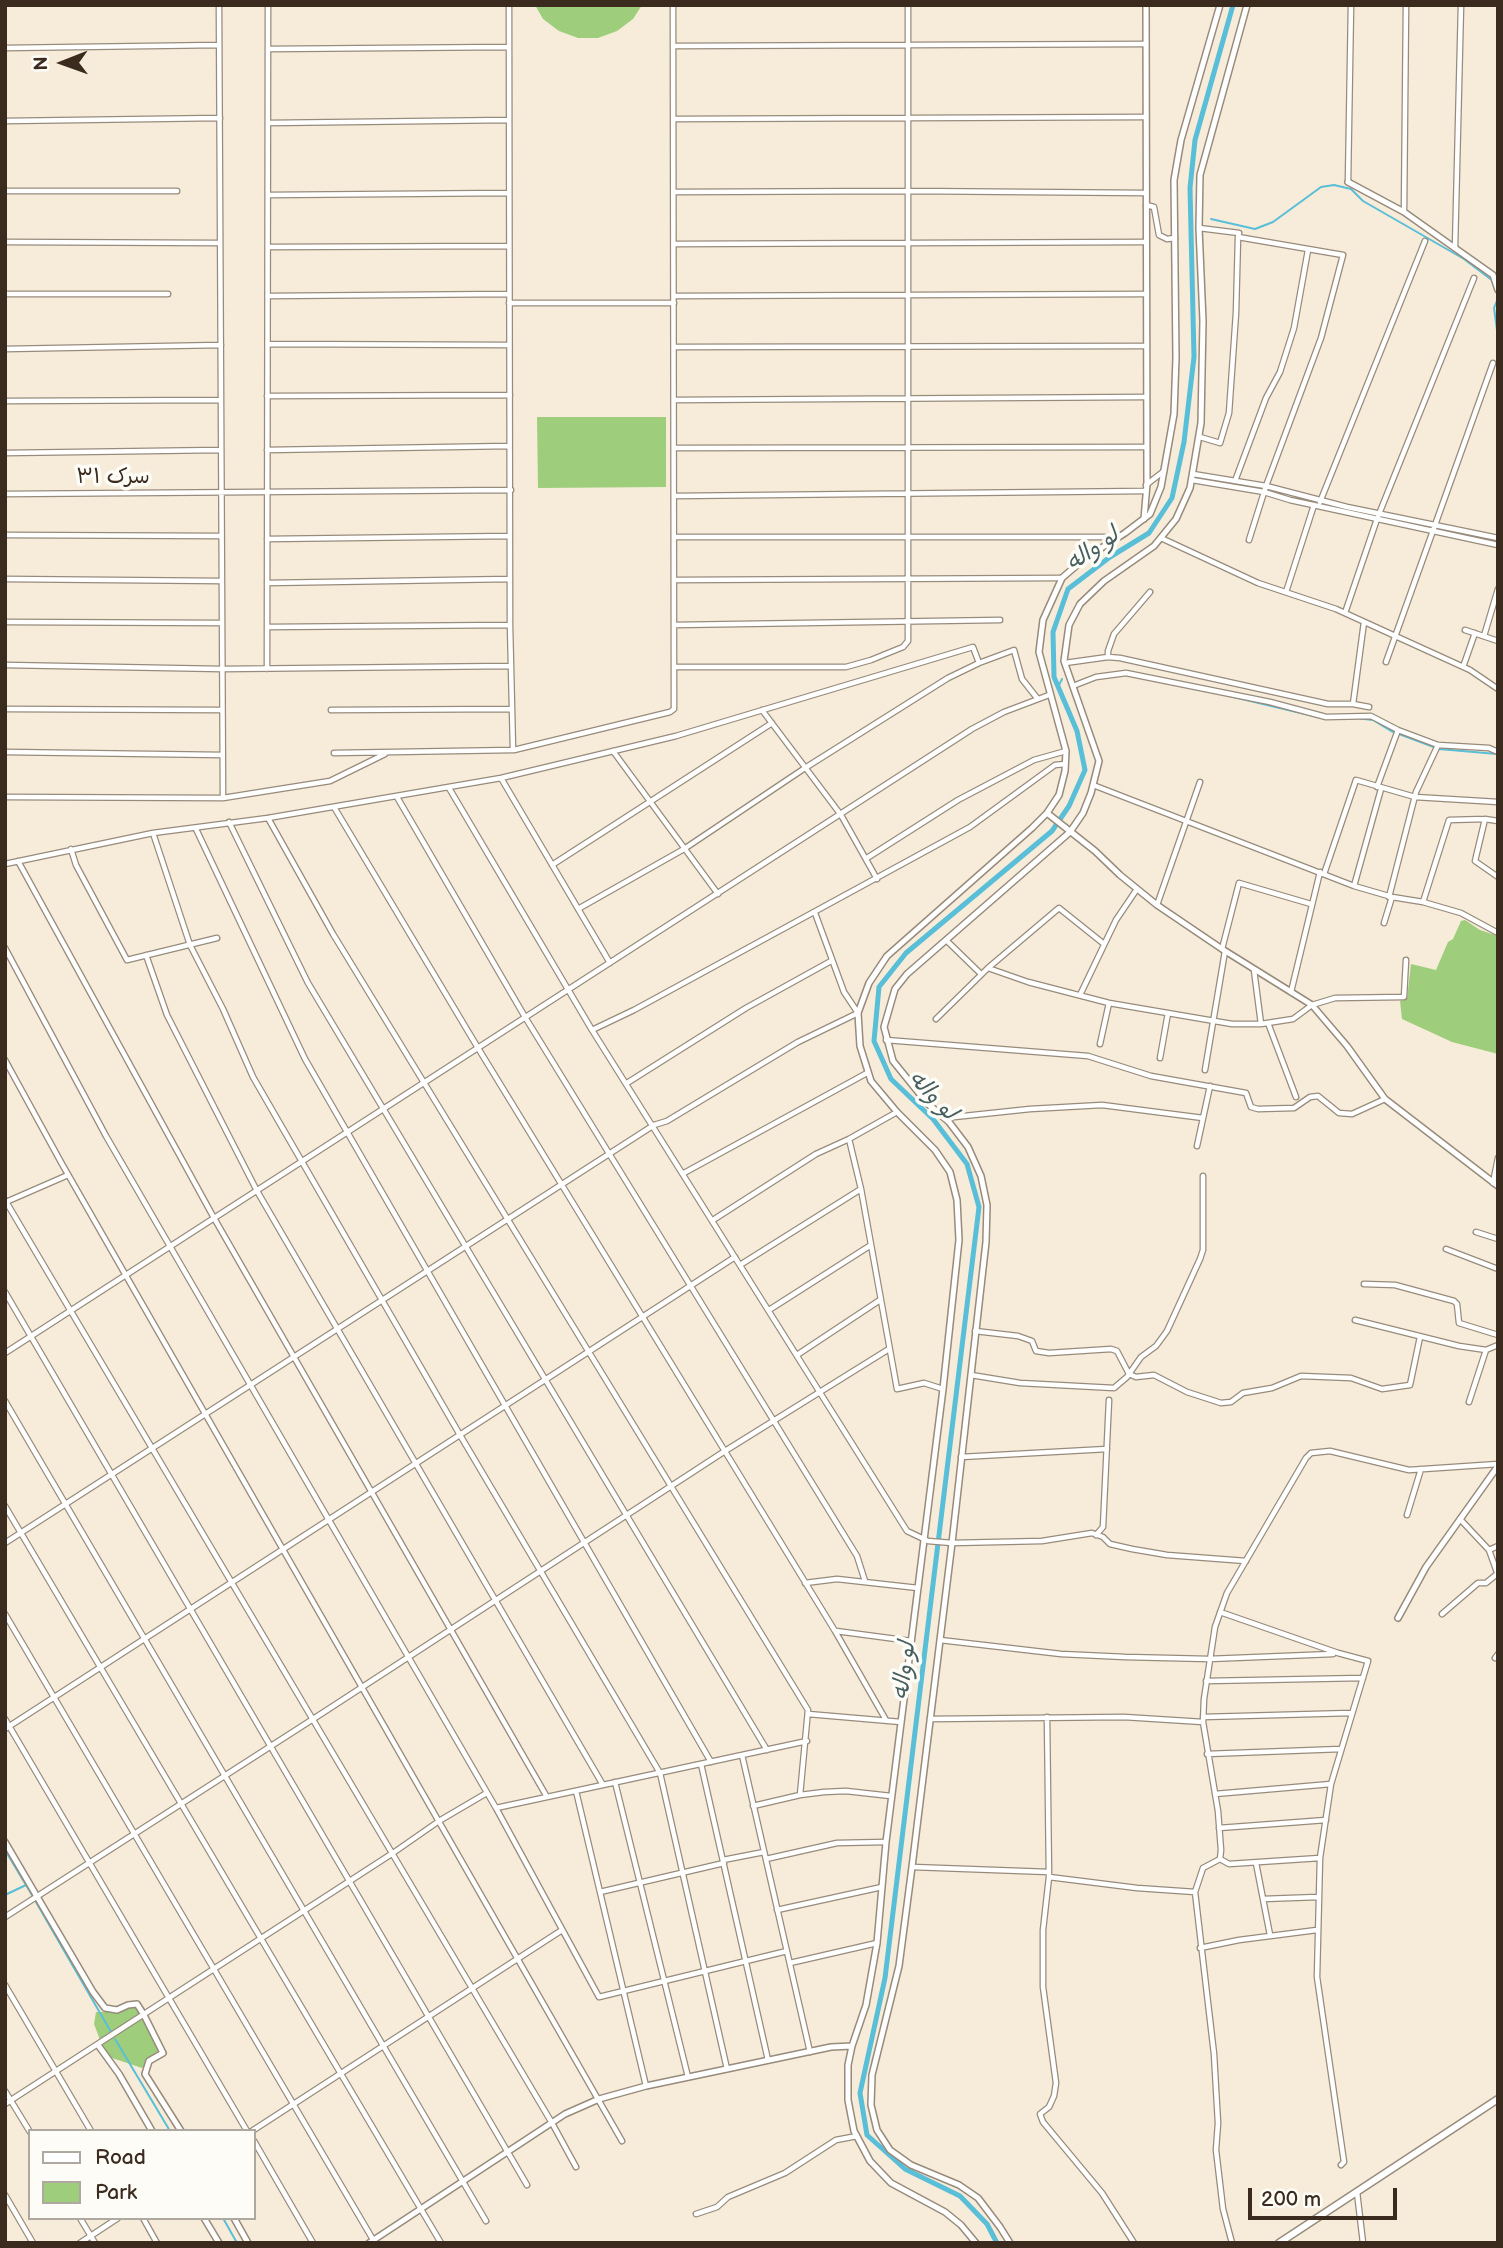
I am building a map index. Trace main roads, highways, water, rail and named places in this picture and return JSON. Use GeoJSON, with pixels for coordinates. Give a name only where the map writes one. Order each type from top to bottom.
{"type":"FeatureCollection","features":[{"type":"Feature","properties":{"kind":"main road"},"geometry":{"type":"LineString","coordinates":[[1279,2243],[1498,2099]]}},
{"type":"Feature","properties":{"kind":"waterway","name":"لو واله"},"geometry":{"type":"LineString","coordinates":[[997,2243],[987,2224],[960,2196],[905,2169],[867,2135],[860,2093],[885,1978],[979,1207],[967,1164],[933,1119],[891,1079],[874,1041],[879,987],[906,953],[1052,831],[1069,806],[1085,770],[1077,731],[1054,677],[1053,632],[1068,589],[1110,557],[1149,533],[1172,498],[1184,442],[1194,357],[1190,188],[1195,140],[1233,5]]}},
{"type":"Feature","properties":{"kind":"waterway"},"geometry":{"type":"LineString","coordinates":[[1211,219],[1255,229],[1273,222],[1321,187],[1334,185],[1351,189],[1363,201],[1464,259],[1493,281]]}},
{"type":"Feature","properties":{"kind":"waterway"},"geometry":{"type":"LineString","coordinates":[[1498,298],[1494,308],[1498,337]]}},
{"type":"Feature","properties":{"kind":"waterway","name":"لو واله"},"geometry":{"type":"LineString","coordinates":[[1058,687],[1062,679]]}},
{"type":"Feature","properties":{"kind":"waterway"},"geometry":{"type":"LineString","coordinates":[[1225,695],[1326,719]]}},
{"type":"Feature","properties":{"kind":"waterway"},"geometry":{"type":"LineString","coordinates":[[1356,718],[1373,720],[1391,731],[1439,749],[1497,754]]}},
{"type":"Feature","properties":{"kind":"waterway"},"geometry":{"type":"LineString","coordinates":[[5,1850],[32,1895]]}},
{"type":"Feature","properties":{"kind":"waterway"},"geometry":{"type":"LineString","coordinates":[[5,1895],[26,1885]]}},
{"type":"Feature","properties":{"kind":"waterway"},"geometry":{"type":"LineString","coordinates":[[36,1902],[111,2032]]}},
{"type":"Feature","properties":{"kind":"waterway"},"geometry":{"type":"LineString","coordinates":[[115,2039],[169,2129]]}},
{"type":"Feature","properties":{"kind":"waterway"},"geometry":{"type":"LineString","coordinates":[[224,2220],[237,2243]]}}]}
